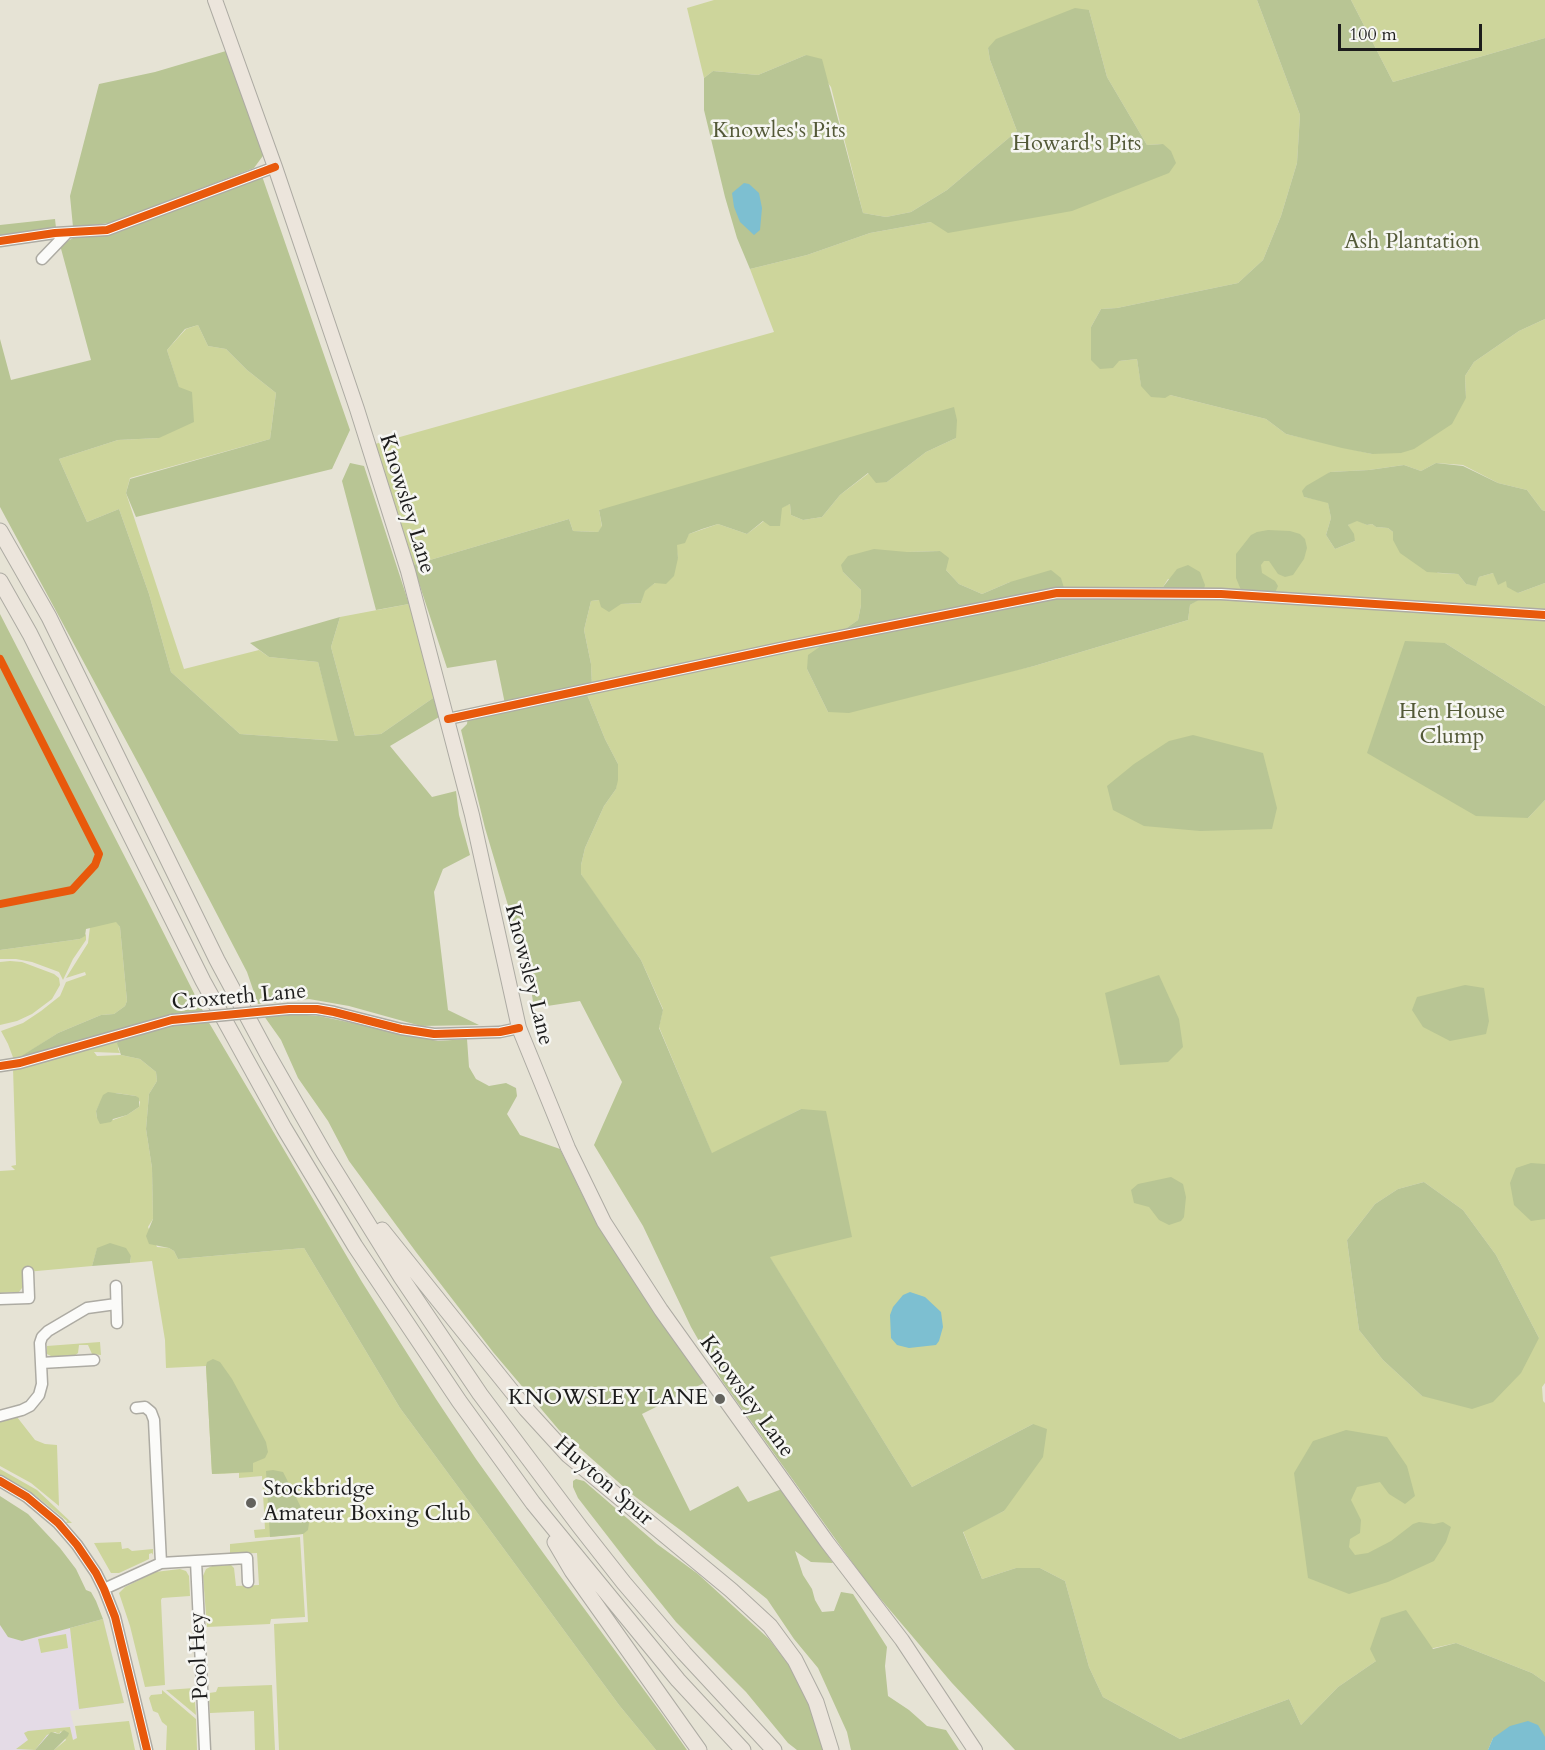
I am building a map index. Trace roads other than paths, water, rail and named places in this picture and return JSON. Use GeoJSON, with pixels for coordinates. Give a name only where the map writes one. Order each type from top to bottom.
{"type":"FeatureCollection","features":[{"type":"Feature","properties":{"kind":"highway"},"geometry":{"type":"LineString","coordinates":[[0,531],[50,616],[217,960],[268,1055],[324,1153],[437,1332],[527,1459],[624,1583],[684,1653],[774,1750]]}},
{"type":"Feature","properties":{"kind":"highway"},"geometry":{"type":"LineString","coordinates":[[0,581],[30,634],[203,981],[284,1128],[355,1246],[459,1401],[533,1503],[678,1680],[743,1750]]}},
{"type":"Feature","properties":{"kind":"highway","name":"Huyton Spur"},"geometry":{"type":"LineString","coordinates":[[324,1153],[474,1345],[526,1409],[568,1455],[731,1590],[770,1626],[795,1660],[811,1691],[831,1750]]}},
{"type":"Feature","properties":{"kind":"highway"},"geometry":{"type":"LineString","coordinates":[[533,1503],[572,1571],[699,1750]]}},
{"type":"Feature","properties":{"kind":"main road","name":"Knowsley Lane"},"geometry":{"type":"LineString","coordinates":[[215,0],[275,167],[357,409],[408,571],[472,815],[519,1028],[568,1148],[604,1222],[661,1310],[827,1542],[902,1640],[975,1750]]}},
{"type":"Feature","properties":{"kind":"street"},"geometry":{"type":"LineString","coordinates":[[0,241],[107,230],[275,167]]}},
{"type":"Feature","properties":{"kind":"street"},"geometry":{"type":"LineString","coordinates":[[42,259],[67,233]]}},
{"type":"Feature","properties":{"kind":"street"},"geometry":{"type":"LineString","coordinates":[[448,719],[790,646],[1057,593],[1221,594],[1545,615]]}},
{"type":"Feature","properties":{"kind":"street","name":"Croxteth Lane"},"geometry":{"type":"LineString","coordinates":[[0,1066],[20,1063],[172,1020],[289,1009],[317,1009],[434,1034],[500,1032],[519,1028]]}},
{"type":"Feature","properties":{"kind":"street"},"geometry":{"type":"LineString","coordinates":[[0,1299],[29,1298],[28,1272]]}},
{"type":"Feature","properties":{"kind":"street"},"geometry":{"type":"LineString","coordinates":[[116,1286],[117,1323]]}},
{"type":"Feature","properties":{"kind":"street"},"geometry":{"type":"LineString","coordinates":[[0,1416],[22,1410],[34,1402],[39,1395],[42,1384],[40,1343],[42,1336],[48,1330],[87,1308],[116,1304]]}},
{"type":"Feature","properties":{"kind":"street"},"geometry":{"type":"LineString","coordinates":[[41,1363],[88,1357]]}},
{"type":"Feature","properties":{"kind":"street"},"geometry":{"type":"LineString","coordinates":[[136,1408],[145,1407],[151,1412],[154,1420],[161,1563]]}},
{"type":"Feature","properties":{"kind":"street"},"geometry":{"type":"LineString","coordinates":[[0,1481],[27,1497],[58,1523],[86,1558],[104,1588],[123,1647],[147,1750]]}},
{"type":"Feature","properties":{"kind":"street"},"geometry":{"type":"LineString","coordinates":[[104,1588],[161,1563],[247,1558],[248,1582]]}},
{"type":"Feature","properties":{"kind":"street","name":"Pool Hey"},"geometry":{"type":"LineString","coordinates":[[196,1561],[205,1750]]}},
{"type":"Feature","properties":{"kind":"water"},"geometry":{"type":"Polygon","coordinates":[[[744,183],[749,184],[759,193],[762,208],[760,230],[754,235],[740,222],[734,207],[732,193],[744,183]]]}},
{"type":"Feature","properties":{"kind":"water"},"geometry":{"type":"Polygon","coordinates":[[[910,1292],[925,1297],[941,1312],[943,1327],[936,1345],[909,1348],[897,1345],[891,1338],[890,1315],[893,1307],[903,1295],[910,1292]]]}},
{"type":"Feature","properties":{"kind":"water"},"geometry":{"type":"Polygon","coordinates":[[[1528,1721],[1538,1725],[1545,1737],[1545,1750],[1488,1750],[1493,1738],[1510,1726],[1528,1721]]]}},
{"type":"Feature","properties":{"kind":"place","name":"KNOWSLEY LANE"},"geometry":{"type":"Point","coordinates":[720,1399]}},
{"type":"Feature","properties":{"kind":"place","name":"Stockbridge Amateur Boxing Club"},"geometry":{"type":"Point","coordinates":[251,1503]}},
{"type":"Feature","properties":{"kind":"park label","name":"Knowles's Pits"},"geometry":{"type":"Point","coordinates":[779,132]}},
{"type":"Feature","properties":{"kind":"park label","name":"Howard's Pits"},"geometry":{"type":"Point","coordinates":[1077,145]}},
{"type":"Feature","properties":{"kind":"park label","name":"Ash Plantation"},"geometry":{"type":"Point","coordinates":[1412,243]}},
{"type":"Feature","properties":{"kind":"park label","name":"Hen House Clump"},"geometry":{"type":"Point","coordinates":[1452,726]}}]}
